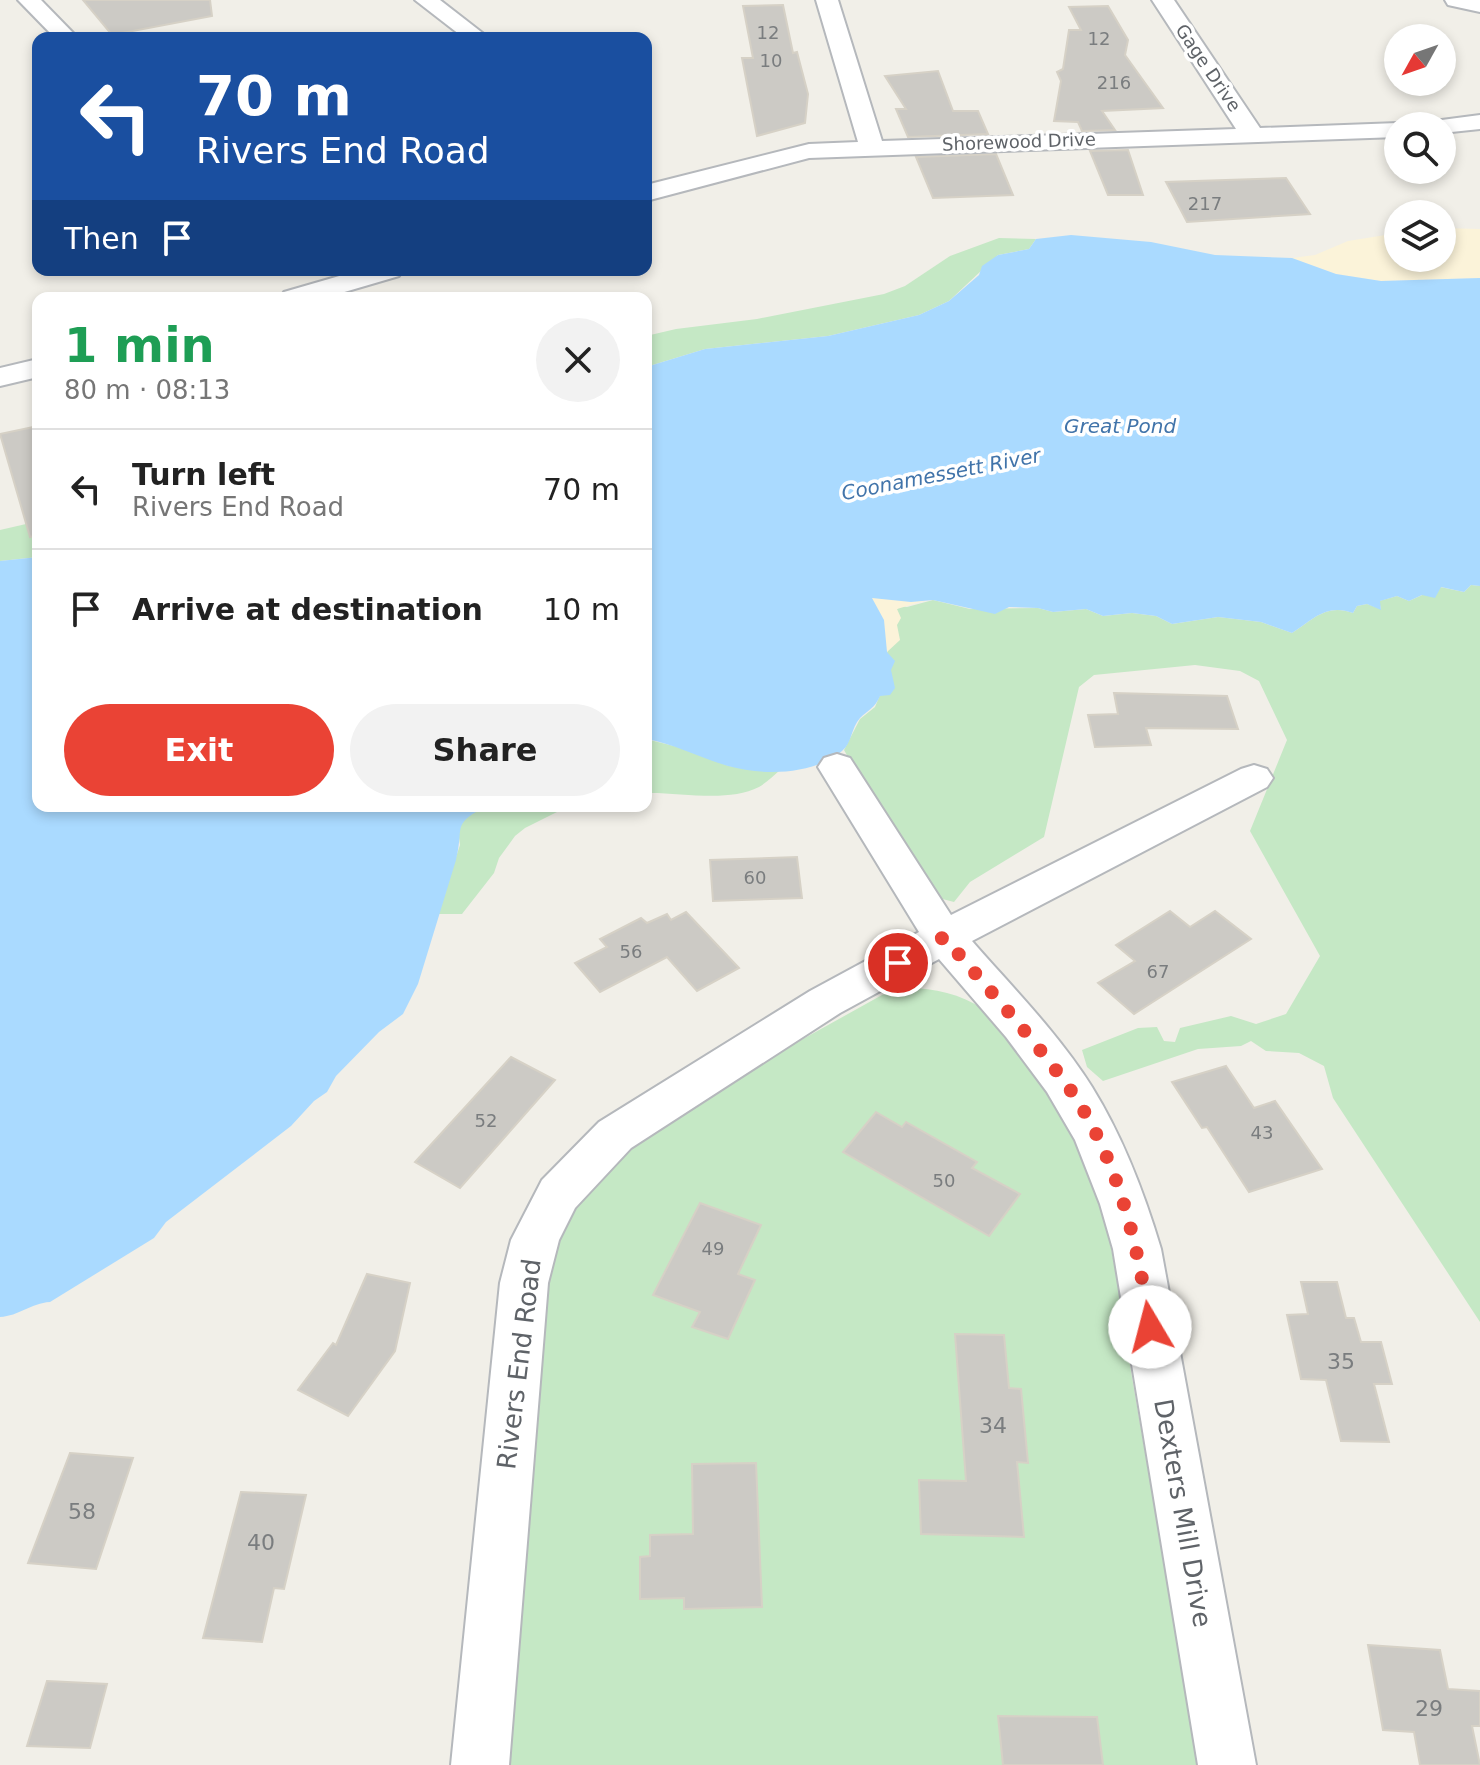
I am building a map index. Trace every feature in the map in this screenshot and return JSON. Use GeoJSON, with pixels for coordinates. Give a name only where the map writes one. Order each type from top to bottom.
{"type":"FeatureCollection","features":[{"type":"Feature","properties":{"kind":"street"},"geometry":{"type":"LineString","coordinates":[[29,0],[61,32]]}},
{"type":"Feature","properties":{"kind":"street"},"geometry":{"type":"LineString","coordinates":[[426,0],[470,32]]}},
{"type":"Feature","properties":{"kind":"street"},"geometry":{"type":"LineString","coordinates":[[827,0],[872,147]]}},
{"type":"Feature","properties":{"kind":"street","name":"Gage Drive"},"geometry":{"type":"LineString","coordinates":[[1163,0],[1253,136]]}},
{"type":"Feature","properties":{"kind":"street"},"geometry":{"type":"LineString","coordinates":[[1456,0],[1480,6]]}},
{"type":"Feature","properties":{"kind":"street"},"geometry":{"type":"LineString","coordinates":[[1456,125],[1480,122]]}},
{"type":"Feature","properties":{"kind":"street","name":"Shorewood Drive"},"geometry":{"type":"LineString","coordinates":[[652,191],[784,156],[872,147],[1384,131]]}},
{"type":"Feature","properties":{"kind":"street"},"geometry":{"type":"LineString","coordinates":[[656,169],[677,184]]}},
{"type":"Feature","properties":{"kind":"street"},"geometry":{"type":"LineString","coordinates":[[314,292],[368,276]]}},
{"type":"Feature","properties":{"kind":"street"},"geometry":{"type":"LineString","coordinates":[[0,377],[32,369]]}},
{"type":"Feature","properties":{"kind":"street","name":"Dexters Mill Drive"},"geometry":{"type":"LineString","coordinates":[[837,767],[944,937],[1063,1079],[1101,1146],[1126,1208],[1137,1249],[1227,1765]]}},
{"type":"Feature","properties":{"kind":"street","name":"Rivers End Road"},"geometry":{"type":"LineString","coordinates":[[480,1765],[524,1283],[547,1212],[576,1172],[633,1121],[825,1002],[944,937],[1254,778]]}},
{"type":"Feature","properties":{"kind":"green space"},"geometry":{"type":"Polygon","coordinates":[[[999,238],[1036,239],[1029,249],[998,255],[949,301],[919,315],[828,336],[705,349],[652,365],[652,335],[757,319],[884,294],[905,286],[950,256],[999,238]]]}},
{"type":"Feature","properties":{"kind":"green space"},"geometry":{"type":"Polygon","coordinates":[[[32,524],[32,558],[0,561],[0,530],[32,524]]]}},
{"type":"Feature","properties":{"kind":"green space"},"geometry":{"type":"Polygon","coordinates":[[[1471,585],[1480,586],[1480,1322],[1333,1098],[1324,1066],[1299,1053],[1266,1051],[1251,1041],[1241,1046],[1198,1049],[1103,1081],[1087,1067],[1082,1050],[1138,1028],[1157,1027],[1164,1041],[1175,1042],[1180,1028],[1231,1016],[1256,1024],[1286,1014],[1320,956],[1250,831],[1287,740],[1259,681],[1240,671],[1195,665],[1094,675],[1079,687],[1044,837],[970,882],[954,902],[927,895],[844,750],[860,719],[875,707],[891,669],[887,652],[897,625],[897,609],[901,606],[933,600],[970,609],[1038,608],[1053,612],[1086,609],[1103,616],[1132,613],[1156,616],[1172,624],[1218,617],[1261,622],[1292,633],[1328,611],[1353,613],[1357,606],[1367,604],[1381,609],[1379,601],[1397,596],[1409,601],[1440,587],[1464,592],[1471,585]]]}},
{"type":"Feature","properties":{"kind":"green space"},"geometry":{"type":"Polygon","coordinates":[[[652,740],[729,766],[779,771],[759,787],[747,792],[704,796],[652,793],[652,740]]]}},
{"type":"Feature","properties":{"kind":"green space"},"geometry":{"type":"Polygon","coordinates":[[[475,812],[557,812],[515,836],[499,858],[494,873],[462,914],[437,914],[460,845],[458,830],[464,818],[475,812]]]}},
{"type":"Feature","properties":{"kind":"green space"},"geometry":{"type":"Polygon","coordinates":[[[908,988],[956,996],[983,1009],[999,1023],[1046,1086],[1091,1175],[1106,1224],[1116,1278],[1198,1765],[1103,1765],[1097,1717],[999,1716],[1003,1765],[505,1765],[550,1250],[587,1179],[697,1098],[882,995],[908,988]]]}},
{"type":"Feature","properties":{"kind":"sand"},"geometry":{"type":"Polygon","coordinates":[[[1456,228],[1480,229],[1480,278],[1381,281],[1336,274],[1292,258],[1315,255],[1348,241],[1384,235],[1384,272],[1456,272],[1456,228]]]}},
{"type":"Feature","properties":{"kind":"sand"},"geometry":{"type":"Polygon","coordinates":[[[871,598],[911,602],[927,600],[897,609],[901,618],[897,625],[900,640],[887,652],[881,618],[871,598]]]}},
{"type":"Feature","properties":{"kind":"water","name":"Great Pond"},"geometry":{"type":"Polygon","coordinates":[[[1071,235],[1151,242],[1215,255],[1292,258],[1336,274],[1381,281],[1480,278],[1480,586],[1471,585],[1464,592],[1441,587],[1435,598],[1422,595],[1409,601],[1397,596],[1380,601],[1381,610],[1367,604],[1357,606],[1353,613],[1328,611],[1292,633],[1261,622],[1218,617],[1172,624],[1156,616],[1132,613],[1103,616],[1086,609],[1053,612],[1009,607],[995,614],[933,600],[911,602],[872,598],[884,620],[887,652],[895,661],[891,670],[895,688],[890,695],[880,696],[857,722],[845,748],[830,759],[803,769],[757,771],[728,766],[652,740],[652,365],[705,349],[828,336],[919,315],[949,301],[979,275],[982,266],[998,255],[1029,249],[1036,239],[1071,235]]]}},
{"type":"Feature","properties":{"kind":"water"},"geometry":{"type":"Polygon","coordinates":[[[32,558],[32,812],[476,812],[467,818],[461,828],[456,860],[418,984],[403,1014],[379,1032],[336,1076],[327,1092],[291,1126],[166,1222],[154,1238],[50,1302],[0,1317],[0,561],[32,558]]]}},
{"type":"Feature","properties":{"kind":"building"},"geometry":{"type":"Polygon","coordinates":[[[83,0],[210,0],[212,16],[128,32],[110,32],[83,0]]]}},
{"type":"Feature","properties":{"kind":"building"},"geometry":{"type":"Polygon","coordinates":[[[783,5],[793,53],[797,52],[808,94],[805,123],[757,136],[742,58],[753,58],[743,6],[783,5]]]}},
{"type":"Feature","properties":{"kind":"building"},"geometry":{"type":"Polygon","coordinates":[[[1108,6],[1128,40],[1125,55],[1163,108],[1102,111],[1115,130],[1082,131],[1078,122],[1054,121],[1061,81],[1057,72],[1063,69],[1069,30],[1081,30],[1069,7],[1108,6]]]}},
{"type":"Feature","properties":{"kind":"building"},"geometry":{"type":"Polygon","coordinates":[[[938,71],[953,111],[978,111],[988,134],[908,137],[896,109],[906,109],[885,76],[938,71]]]}},
{"type":"Feature","properties":{"kind":"building"},"geometry":{"type":"Polygon","coordinates":[[[1128,150],[1143,195],[1108,195],[1090,151],[1128,150]]]}},
{"type":"Feature","properties":{"kind":"building"},"geometry":{"type":"Polygon","coordinates":[[[996,154],[1013,195],[933,198],[916,157],[996,154]]]}},
{"type":"Feature","properties":{"kind":"building"},"geometry":{"type":"Polygon","coordinates":[[[1286,178],[1310,214],[1187,222],[1166,182],[1286,178]]]}},
{"type":"Feature","properties":{"kind":"building"},"geometry":{"type":"Polygon","coordinates":[[[32,427],[32,536],[30,537],[0,434],[32,427]]]}},
{"type":"Feature","properties":{"kind":"building"},"geometry":{"type":"Polygon","coordinates":[[[1114,693],[1227,696],[1238,729],[1146,728],[1151,745],[1095,747],[1088,715],[1118,714],[1114,693]]]}},
{"type":"Feature","properties":{"kind":"building"},"geometry":{"type":"Polygon","coordinates":[[[797,857],[802,898],[713,901],[710,860],[797,857]]]}},
{"type":"Feature","properties":{"kind":"building"},"geometry":{"type":"Polygon","coordinates":[[[1170,911],[1190,927],[1215,911],[1251,939],[1134,1014],[1098,983],[1135,961],[1116,945],[1170,911]]]}},
{"type":"Feature","properties":{"kind":"building"},"geometry":{"type":"Polygon","coordinates":[[[686,912],[739,968],[697,991],[667,957],[600,992],[575,963],[607,947],[600,939],[641,918],[647,923],[667,914],[671,920],[686,912]]]}},
{"type":"Feature","properties":{"kind":"building"},"geometry":{"type":"Polygon","coordinates":[[[511,1057],[555,1080],[460,1188],[415,1162],[511,1057]]]}},
{"type":"Feature","properties":{"kind":"building"},"geometry":{"type":"Polygon","coordinates":[[[1226,1066],[1254,1108],[1275,1101],[1322,1169],[1249,1192],[1207,1127],[1202,1128],[1172,1082],[1226,1066]]]}},
{"type":"Feature","properties":{"kind":"building"},"geometry":{"type":"Polygon","coordinates":[[[876,1112],[902,1127],[906,1122],[977,1162],[972,1168],[1020,1194],[989,1236],[843,1152],[876,1112]]]}},
{"type":"Feature","properties":{"kind":"building"},"geometry":{"type":"Polygon","coordinates":[[[700,1203],[761,1225],[738,1274],[755,1280],[728,1339],[692,1327],[700,1312],[653,1295],[700,1203]]]}},
{"type":"Feature","properties":{"kind":"building"},"geometry":{"type":"Polygon","coordinates":[[[367,1274],[410,1283],[395,1351],[348,1416],[298,1390],[333,1343],[336,1345],[367,1274]]]}},
{"type":"Feature","properties":{"kind":"building"},"geometry":{"type":"Polygon","coordinates":[[[1301,1282],[1337,1282],[1346,1318],[1354,1318],[1361,1342],[1381,1342],[1392,1384],[1374,1384],[1389,1442],[1341,1441],[1326,1380],[1301,1379],[1287,1315],[1308,1314],[1301,1282]]]}},
{"type":"Feature","properties":{"kind":"building"},"geometry":{"type":"Polygon","coordinates":[[[955,1334],[1004,1335],[1009,1388],[1021,1389],[1028,1463],[1017,1462],[1024,1537],[921,1534],[919,1480],[966,1481],[955,1334]]]}},
{"type":"Feature","properties":{"kind":"building"},"geometry":{"type":"Polygon","coordinates":[[[70,1453],[133,1458],[96,1569],[28,1563],[70,1453]]]}},
{"type":"Feature","properties":{"kind":"building"},"geometry":{"type":"Polygon","coordinates":[[[756,1463],[762,1607],[684,1609],[684,1598],[640,1599],[640,1557],[650,1556],[650,1535],[693,1534],[692,1464],[756,1463]]]}},
{"type":"Feature","properties":{"kind":"building"},"geometry":{"type":"Polygon","coordinates":[[[241,1492],[306,1495],[284,1589],[274,1588],[262,1642],[203,1638],[241,1492]]]}},
{"type":"Feature","properties":{"kind":"building"},"geometry":{"type":"Polygon","coordinates":[[[1368,1645],[1440,1650],[1448,1689],[1480,1691],[1480,1726],[1472,1726],[1480,1765],[1420,1765],[1414,1732],[1383,1730],[1368,1645]]]}},
{"type":"Feature","properties":{"kind":"building"},"geometry":{"type":"Polygon","coordinates":[[[47,1681],[107,1684],[90,1748],[27,1746],[47,1681]]]}},
{"type":"Feature","properties":{"kind":"building"},"geometry":{"type":"Polygon","coordinates":[[[998,1716],[1097,1717],[1103,1765],[1003,1765],[998,1716]]]}},
{"type":"Feature","properties":{"kind":"route"},"geometry":{"type":"LineString","coordinates":[[898,963],[944,937],[1063,1079],[1115,1176],[1137,1249],[1150,1327]]}},
{"type":"Feature","properties":{"kind":"water label","name":"Coonamessett River"},"geometry":{"type":"Point","coordinates":[941,474]}}]}
